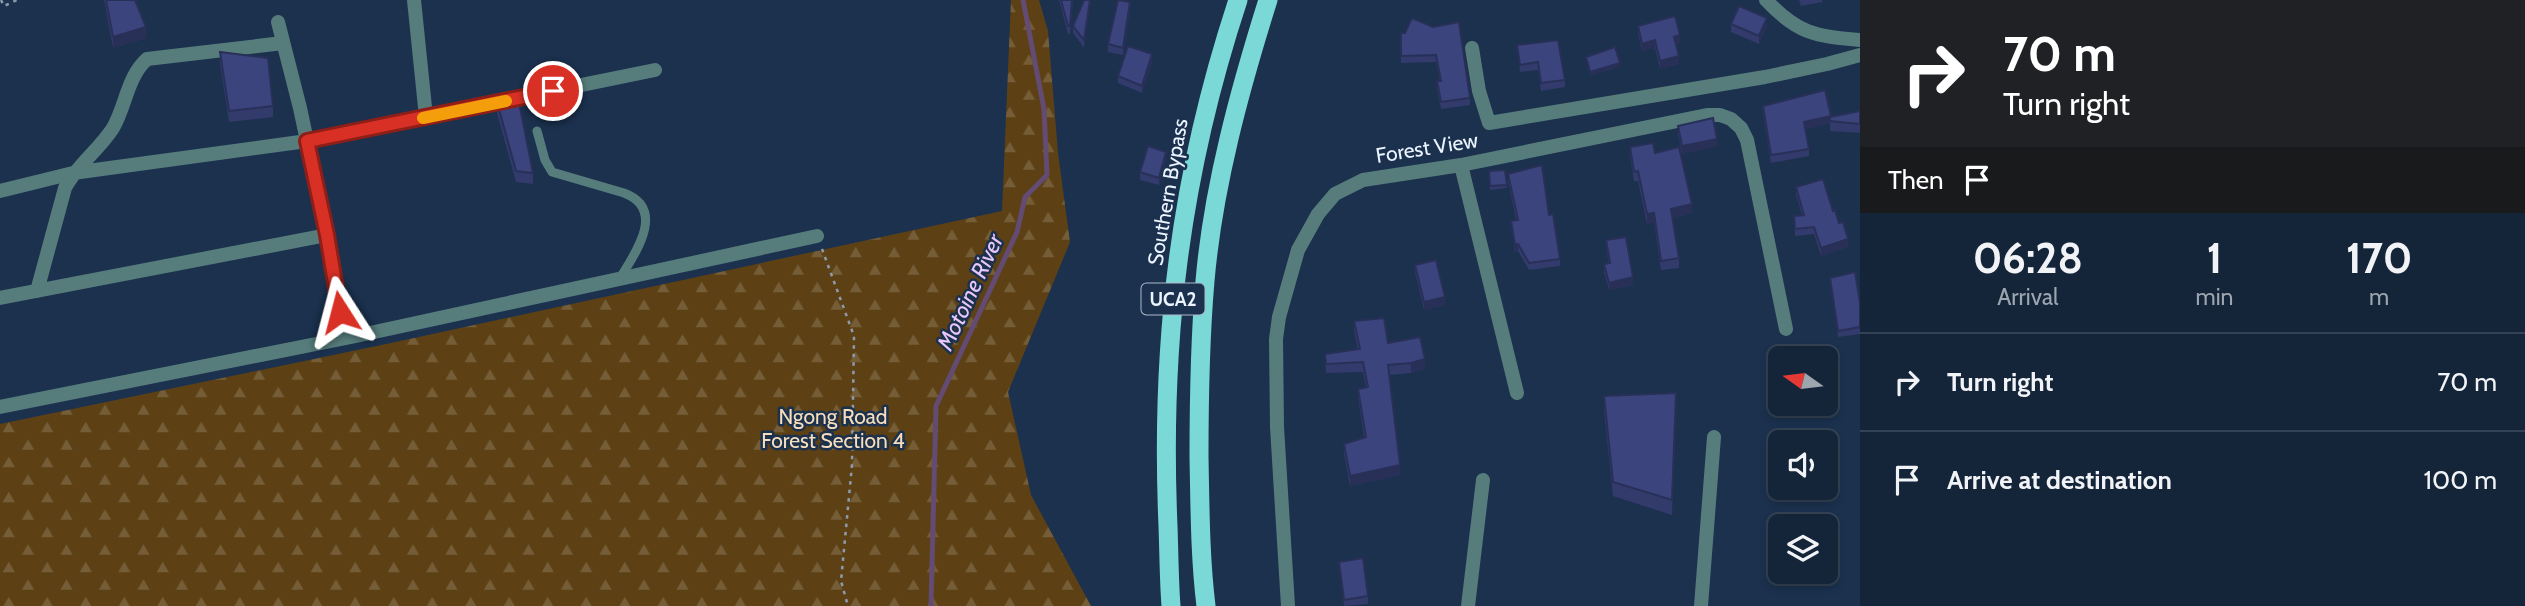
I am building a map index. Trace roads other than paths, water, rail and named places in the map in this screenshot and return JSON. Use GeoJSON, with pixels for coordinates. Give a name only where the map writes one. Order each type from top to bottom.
{"type":"FeatureCollection","features":[{"type":"Feature","properties":{"kind":"highway","name":"Southern Bypass"},"geometry":{"type":"LineString","coordinates":[[1171,606],[1166,471],[1167,362],[1177,260],[1202,123],[1238,0]]}},
{"type":"Feature","properties":{"kind":"highway","name":"UCA2"},"geometry":{"type":"LineString","coordinates":[[1206,606],[1200,519],[1199,441],[1200,352],[1205,279],[1217,201],[1236,116],[1268,0]]}},
{"type":"Feature","properties":{"kind":"street"},"geometry":{"type":"LineString","coordinates":[[414,0],[426,117]]}},
{"type":"Feature","properties":{"kind":"street"},"geometry":{"type":"LineString","coordinates":[[1768,1],[1797,28],[1829,37],[1860,40]]}},
{"type":"Feature","properties":{"kind":"street"},"geometry":{"type":"LineString","coordinates":[[278,22],[327,235],[344,338]]}},
{"type":"Feature","properties":{"kind":"street"},"geometry":{"type":"LineString","coordinates":[[37,291],[61,199],[73,173],[111,131],[121,113],[134,74],[147,60],[283,43]]}},
{"type":"Feature","properties":{"kind":"street"},"geometry":{"type":"LineString","coordinates":[[1472,48],[1479,91],[1489,124],[1765,76],[1860,55]]}},
{"type":"Feature","properties":{"kind":"street"},"geometry":{"type":"LineString","coordinates":[[0,191],[73,173],[307,141],[654,70]]}},
{"type":"Feature","properties":{"kind":"street","name":"Forest View"},"geometry":{"type":"LineString","coordinates":[[1288,606],[1276,339],[1279,317],[1298,250],[1318,214],[1335,194],[1363,180],[1461,165],[1707,115],[1720,115],[1731,119],[1741,128],[1747,140],[1786,329]]}},
{"type":"Feature","properties":{"kind":"street"},"geometry":{"type":"LineString","coordinates":[[1461,165],[1517,393]]}},
{"type":"Feature","properties":{"kind":"street"},"geometry":{"type":"LineString","coordinates":[[0,298],[327,235]]}},
{"type":"Feature","properties":{"kind":"street"},"geometry":{"type":"LineString","coordinates":[[0,407],[344,338],[817,236]]}},
{"type":"Feature","properties":{"kind":"street"},"geometry":{"type":"LineString","coordinates":[[1701,606],[1714,437]]}},
{"type":"Feature","properties":{"kind":"street"},"geometry":{"type":"LineString","coordinates":[[1468,606],[1483,480]]}},
{"type":"Feature","properties":{"kind":"lane"},"geometry":{"type":"LineString","coordinates":[[537,131],[545,160],[552,172],[633,196],[640,204],[645,222],[644,234],[639,248],[620,278]]}},
{"type":"Feature","properties":{"kind":"waterway","name":"Motoine River"},"geometry":{"type":"LineString","coordinates":[[931,606],[936,406],[1017,232],[1025,197],[1047,175],[1044,109],[1023,0]]}},
{"type":"Feature","properties":{"kind":"park label","name":"Ngong Road Forest Section 4"},"geometry":{"type":"Point","coordinates":[833,429]}}]}
